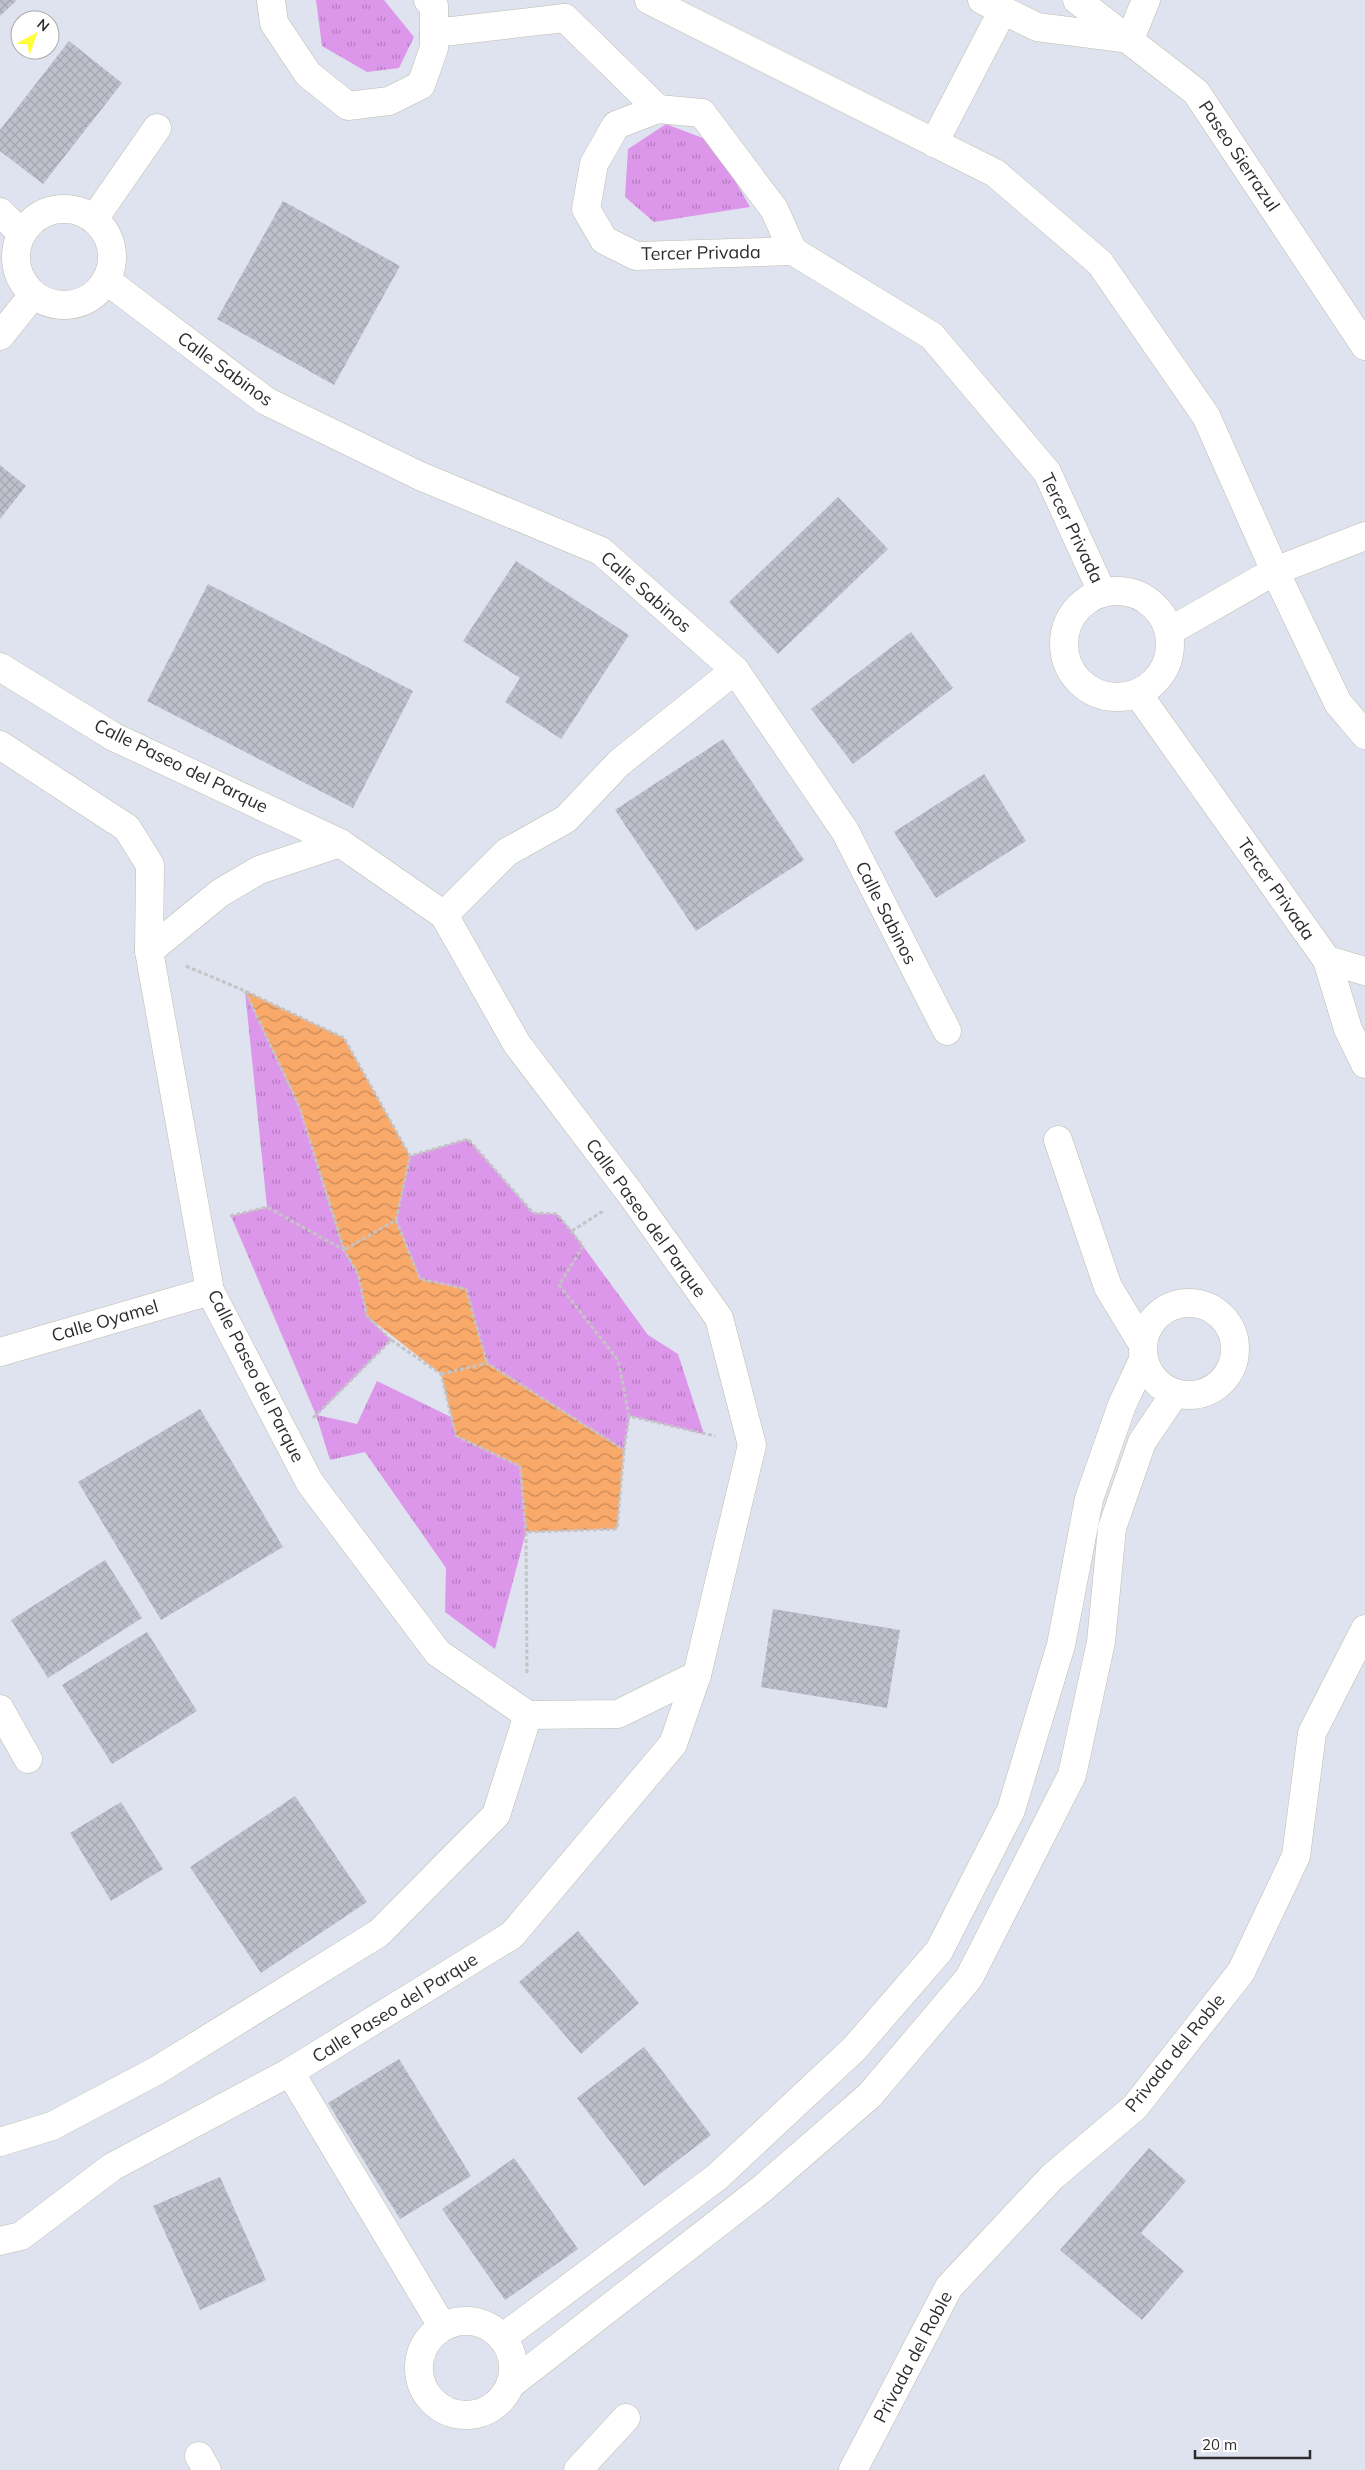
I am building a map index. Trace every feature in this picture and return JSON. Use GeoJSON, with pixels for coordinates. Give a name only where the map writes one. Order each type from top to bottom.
{"type":"FeatureCollection","features":[{"type":"Feature","properties":{"kind":"street"},"geometry":{"type":"LineString","coordinates":[[271,0],[274,22],[308,74],[348,106],[389,101],[420,85],[434,48],[434,6],[428,0]]}},
{"type":"Feature","properties":{"kind":"street"},"geometry":{"type":"LineString","coordinates":[[649,0],[995,173],[1100,263],[1206,416],[1275,571],[1338,703],[1365,735]]}},
{"type":"Feature","properties":{"kind":"street","name":"Paseo Sierrazul"},"geometry":{"type":"LineString","coordinates":[[1077,0],[1130,39],[1196,92],[1365,346]]}},
{"type":"Feature","properties":{"kind":"street"},"geometry":{"type":"LineString","coordinates":[[934,143],[993,5],[1037,27],[1130,39],[1146,0]]}},
{"type":"Feature","properties":{"kind":"street"},"geometry":{"type":"LineString","coordinates":[[434,33],[570,9],[658,109]]}},
{"type":"Feature","properties":{"kind":"street","name":"Tercer Privada"},"geometry":{"type":"LineString","coordinates":[[793,251],[774,209],[702,113],[658,109],[616,125],[594,164],[586,209],[604,240],[636,256],[793,251],[932,336],[1047,472],[1102,592]]}},
{"type":"Feature","properties":{"kind":"street"},"geometry":{"type":"LineString","coordinates":[[94,219],[157,128]]}},
{"type":"Feature","properties":{"kind":"street"},"geometry":{"type":"LineString","coordinates":[[63,208],[80,211],[94,219],[106,232],[111,248],[112,265],[106,280],[96,294],[81,302],[65,306],[48,303],[33,295],[22,282],[16,266],[16,249],[22,233],[32,220],[46,211],[63,208]]}},
{"type":"Feature","properties":{"kind":"street"},"geometry":{"type":"LineString","coordinates":[[0,212],[22,233]]}},
{"type":"Feature","properties":{"kind":"street","name":"Calle Sabinos"},"geometry":{"type":"LineString","coordinates":[[106,280],[266,401],[420,476],[601,551],[735,670],[845,832],[947,1032]]}},
{"type":"Feature","properties":{"kind":"street"},"geometry":{"type":"LineString","coordinates":[[0,336],[33,295]]}},
{"type":"Feature","properties":{"kind":"street"},"geometry":{"type":"LineString","coordinates":[[1170,631],[1275,571],[1365,536]]}},
{"type":"Feature","properties":{"kind":"street"},"geometry":{"type":"LineString","coordinates":[[1102,592],[1130,592],[1155,606],[1170,631],[1170,656],[1158,679],[1138,694],[1113,698],[1090,691],[1072,673],[1063,649],[1067,624],[1080,604],[1102,592]]}},
{"type":"Feature","properties":{"kind":"street","name":"Calle Paseo del Parque"},"geometry":{"type":"LineString","coordinates":[[0,667],[114,737],[340,843],[444,915],[517,1044],[630,1194],[719,1318],[752,1446],[697,1675],[673,1744],[512,1935],[290,2072],[112,2167],[21,2236],[0,2241]]}},
{"type":"Feature","properties":{"kind":"street"},"geometry":{"type":"LineString","coordinates":[[444,915],[507,852],[566,819],[619,763],[735,670]]}},
{"type":"Feature","properties":{"kind":"street","name":"Tercer Privada"},"geometry":{"type":"LineString","coordinates":[[1138,694],[1327,960],[1348,1029],[1365,1064]]}},
{"type":"Feature","properties":{"kind":"street","name":"Calle Paseo del Parque"},"geometry":{"type":"LineString","coordinates":[[0,744],[127,828],[150,865],[149,951],[210,1291],[310,1483],[438,1653],[528,1716]]}},
{"type":"Feature","properties":{"kind":"street"},"geometry":{"type":"LineString","coordinates":[[149,951],[220,893],[259,870],[340,843]]}},
{"type":"Feature","properties":{"kind":"street"},"geometry":{"type":"LineString","coordinates":[[1327,960],[1365,971]]}},
{"type":"Feature","properties":{"kind":"street"},"geometry":{"type":"LineString","coordinates":[[502,2338],[717,2177],[854,2049],[939,1951],[1011,1810],[1061,1645],[1089,1499],[1143,1351],[1147,1328],[1156,1315],[1170,1306],[1186,1302],[1202,1304],[1216,1312],[1227,1324],[1234,1339],[1235,1355],[1230,1370],[1220,1383],[1207,1392],[1191,1395],[1175,1393],[1161,1386],[1155,1380],[1143,1351],[1108,1287],[1058,1140]]}},
{"type":"Feature","properties":{"kind":"street","name":"Calle Oyamel"},"geometry":{"type":"LineString","coordinates":[[0,1352],[210,1291]]}},
{"type":"Feature","properties":{"kind":"street"},"geometry":{"type":"LineString","coordinates":[[510,2385],[763,2188],[870,2094],[969,1978],[1072,1775],[1101,1642],[1112,1528],[1142,1442],[1175,1393]]}},
{"type":"Feature","properties":{"kind":"street","name":"Privada del Roble"},"geometry":{"type":"LineString","coordinates":[[853,2470],[949,2287],[1052,2177],[1136,2107],[1241,1972],[1296,1856],[1312,1733],[1365,1629]]}},
{"type":"Feature","properties":{"kind":"street"},"geometry":{"type":"LineString","coordinates":[[0,2142],[52,2126],[156,2071],[379,1933],[496,1815],[528,1716],[618,1714],[697,1675]]}},
{"type":"Feature","properties":{"kind":"street"},"geometry":{"type":"LineString","coordinates":[[0,1709],[28,1759]]}},
{"type":"Feature","properties":{"kind":"street"},"geometry":{"type":"LineString","coordinates":[[290,2072],[442,2326]]}},
{"type":"Feature","properties":{"kind":"street"},"geometry":{"type":"LineString","coordinates":[[457,2321],[474,2321],[490,2327],[502,2338],[510,2352],[513,2369],[510,2385],[502,2399],[489,2409],[474,2415],[457,2415],[442,2409],[429,2398],[421,2384],[418,2367],[421,2351],[429,2337],[442,2326],[457,2321]]}},
{"type":"Feature","properties":{"kind":"street"},"geometry":{"type":"LineString","coordinates":[[578,2470],[626,2418]]}},
{"type":"Feature","properties":{"kind":"path"},"geometry":{"type":"LineString","coordinates":[[149,951],[245,991],[344,1038],[410,1156],[396,1220],[420,1279],[466,1289],[487,1364],[624,1450]]}},
{"type":"Feature","properties":{"kind":"path"},"geometry":{"type":"LineString","coordinates":[[245,991],[299,1106],[344,1250],[358,1274],[367,1316],[391,1340],[441,1374],[456,1436],[520,1466],[526,1532],[528,1716]]}},
{"type":"Feature","properties":{"kind":"path"},"geometry":{"type":"LineString","coordinates":[[410,1156],[468,1139],[533,1213],[556,1214],[583,1246],[559,1285],[618,1360],[630,1416],[624,1450],[617,1529],[526,1532]]}},
{"type":"Feature","properties":{"kind":"path"},"geometry":{"type":"LineString","coordinates":[[197,1224],[267,1207],[344,1250]]}},
{"type":"Feature","properties":{"kind":"path"},"geometry":{"type":"LineString","coordinates":[[344,1250],[396,1220]]}},
{"type":"Feature","properties":{"kind":"path"},"geometry":{"type":"LineString","coordinates":[[289,1443],[391,1340]]}},
{"type":"Feature","properties":{"kind":"path"},"geometry":{"type":"LineString","coordinates":[[441,1374],[487,1364]]}},
{"type":"Feature","properties":{"kind":"path"},"geometry":{"type":"LineString","coordinates":[[630,1416],[752,1446]]}},
{"type":"Feature","properties":{"kind":"green space"},"geometry":{"type":"Polygon","coordinates":[[[316,0],[384,0],[414,37],[399,68],[367,72],[322,46],[316,0]]]}},
{"type":"Feature","properties":{"kind":"green space"},"geometry":{"type":"Polygon","coordinates":[[[666,124],[713,142],[750,207],[654,222],[625,197],[628,149],[666,124]]]}},
{"type":"Feature","properties":{"kind":"green space"},"geometry":{"type":"Polygon","coordinates":[[[245,991],[299,1106],[344,1250],[358,1274],[367,1316],[391,1340],[317,1415],[357,1424],[377,1381],[451,1417],[456,1436],[520,1466],[526,1532],[495,1649],[445,1612],[446,1568],[365,1452],[330,1460],[316,1415],[231,1216],[267,1207],[245,991]]]}},
{"type":"Feature","properties":{"kind":"green space"},"geometry":{"type":"Polygon","coordinates":[[[468,1139],[533,1213],[557,1214],[572,1231],[648,1335],[678,1354],[704,1434],[630,1416],[624,1450],[487,1363],[466,1289],[420,1279],[396,1220],[410,1156],[468,1139]]]}},
{"type":"Feature","properties":{"kind":"water"},"geometry":{"type":"Polygon","coordinates":[[[245,991],[344,1038],[410,1156],[396,1220],[420,1279],[466,1289],[487,1363],[624,1450],[617,1529],[526,1532],[520,1466],[456,1436],[441,1374],[367,1316],[358,1274],[344,1250],[299,1106],[245,991]]]}},
{"type":"Feature","properties":{"kind":"building"},"geometry":{"type":"Polygon","coordinates":[[[0,0],[17,0],[0,16],[0,0]]]}},
{"type":"Feature","properties":{"kind":"building"},"geometry":{"type":"Polygon","coordinates":[[[69,41],[122,83],[43,184],[0,151],[0,130],[54,60],[60,60],[60,53],[69,41]]]}},
{"type":"Feature","properties":{"kind":"building"},"geometry":{"type":"Polygon","coordinates":[[[283,201],[400,266],[334,385],[217,319],[283,201]]]}},
{"type":"Feature","properties":{"kind":"building"},"geometry":{"type":"Polygon","coordinates":[[[0,465],[26,486],[0,519],[0,465]]]}},
{"type":"Feature","properties":{"kind":"building"},"geometry":{"type":"Polygon","coordinates":[[[838,497],[888,549],[778,654],[729,602],[838,497]]]}},
{"type":"Feature","properties":{"kind":"building"},"geometry":{"type":"Polygon","coordinates":[[[516,561],[629,635],[561,739],[505,702],[520,678],[463,641],[516,561]]]}},
{"type":"Feature","properties":{"kind":"building"},"geometry":{"type":"Polygon","coordinates":[[[208,584],[413,691],[353,808],[147,701],[208,584]]]}},
{"type":"Feature","properties":{"kind":"building"},"geometry":{"type":"Polygon","coordinates":[[[911,632],[953,688],[853,764],[811,709],[911,632]]]}},
{"type":"Feature","properties":{"kind":"building"},"geometry":{"type":"Polygon","coordinates":[[[723,739],[804,860],[696,931],[615,810],[723,739]]]}},
{"type":"Feature","properties":{"kind":"building"},"geometry":{"type":"Polygon","coordinates":[[[984,774],[1026,841],[936,898],[894,832],[984,774]]]}},
{"type":"Feature","properties":{"kind":"building"},"geometry":{"type":"Polygon","coordinates":[[[200,1409],[283,1547],[161,1620],[78,1482],[200,1409]]]}},
{"type":"Feature","properties":{"kind":"building"},"geometry":{"type":"Polygon","coordinates":[[[105,1560],[142,1618],[48,1678],[11,1620],[105,1560]]]}},
{"type":"Feature","properties":{"kind":"building"},"geometry":{"type":"Polygon","coordinates":[[[773,1609],[900,1630],[887,1708],[761,1687],[773,1609]]]}},
{"type":"Feature","properties":{"kind":"building"},"geometry":{"type":"Polygon","coordinates":[[[147,1632],[197,1711],[112,1764],[62,1685],[147,1632]]]}},
{"type":"Feature","properties":{"kind":"building"},"geometry":{"type":"Polygon","coordinates":[[[295,1796],[367,1902],[261,1973],[190,1867],[295,1796]]]}},
{"type":"Feature","properties":{"kind":"building"},"geometry":{"type":"Polygon","coordinates":[[[121,1802],[163,1869],[111,1901],[70,1833],[121,1802]]]}},
{"type":"Feature","properties":{"kind":"building"},"geometry":{"type":"Polygon","coordinates":[[[578,1931],[639,2003],[581,2054],[519,1982],[578,1931]]]}},
{"type":"Feature","properties":{"kind":"building"},"geometry":{"type":"Polygon","coordinates":[[[644,2047],[711,2135],[644,2186],[577,2098],[644,2047]]]}},
{"type":"Feature","properties":{"kind":"building"},"geometry":{"type":"Polygon","coordinates":[[[399,2059],[471,2176],[400,2219],[328,2103],[399,2059]]]}},
{"type":"Feature","properties":{"kind":"building"},"geometry":{"type":"Polygon","coordinates":[[[1149,2148],[1186,2181],[1141,2233],[1184,2271],[1142,2320],[1060,2250],[1149,2148]]]}},
{"type":"Feature","properties":{"kind":"building"},"geometry":{"type":"Polygon","coordinates":[[[514,2158],[578,2249],[505,2300],[442,2209],[514,2158]]]}},
{"type":"Feature","properties":{"kind":"building"},"geometry":{"type":"Polygon","coordinates":[[[220,2177],[266,2280],[200,2310],[153,2206],[220,2177]]]}}]}
